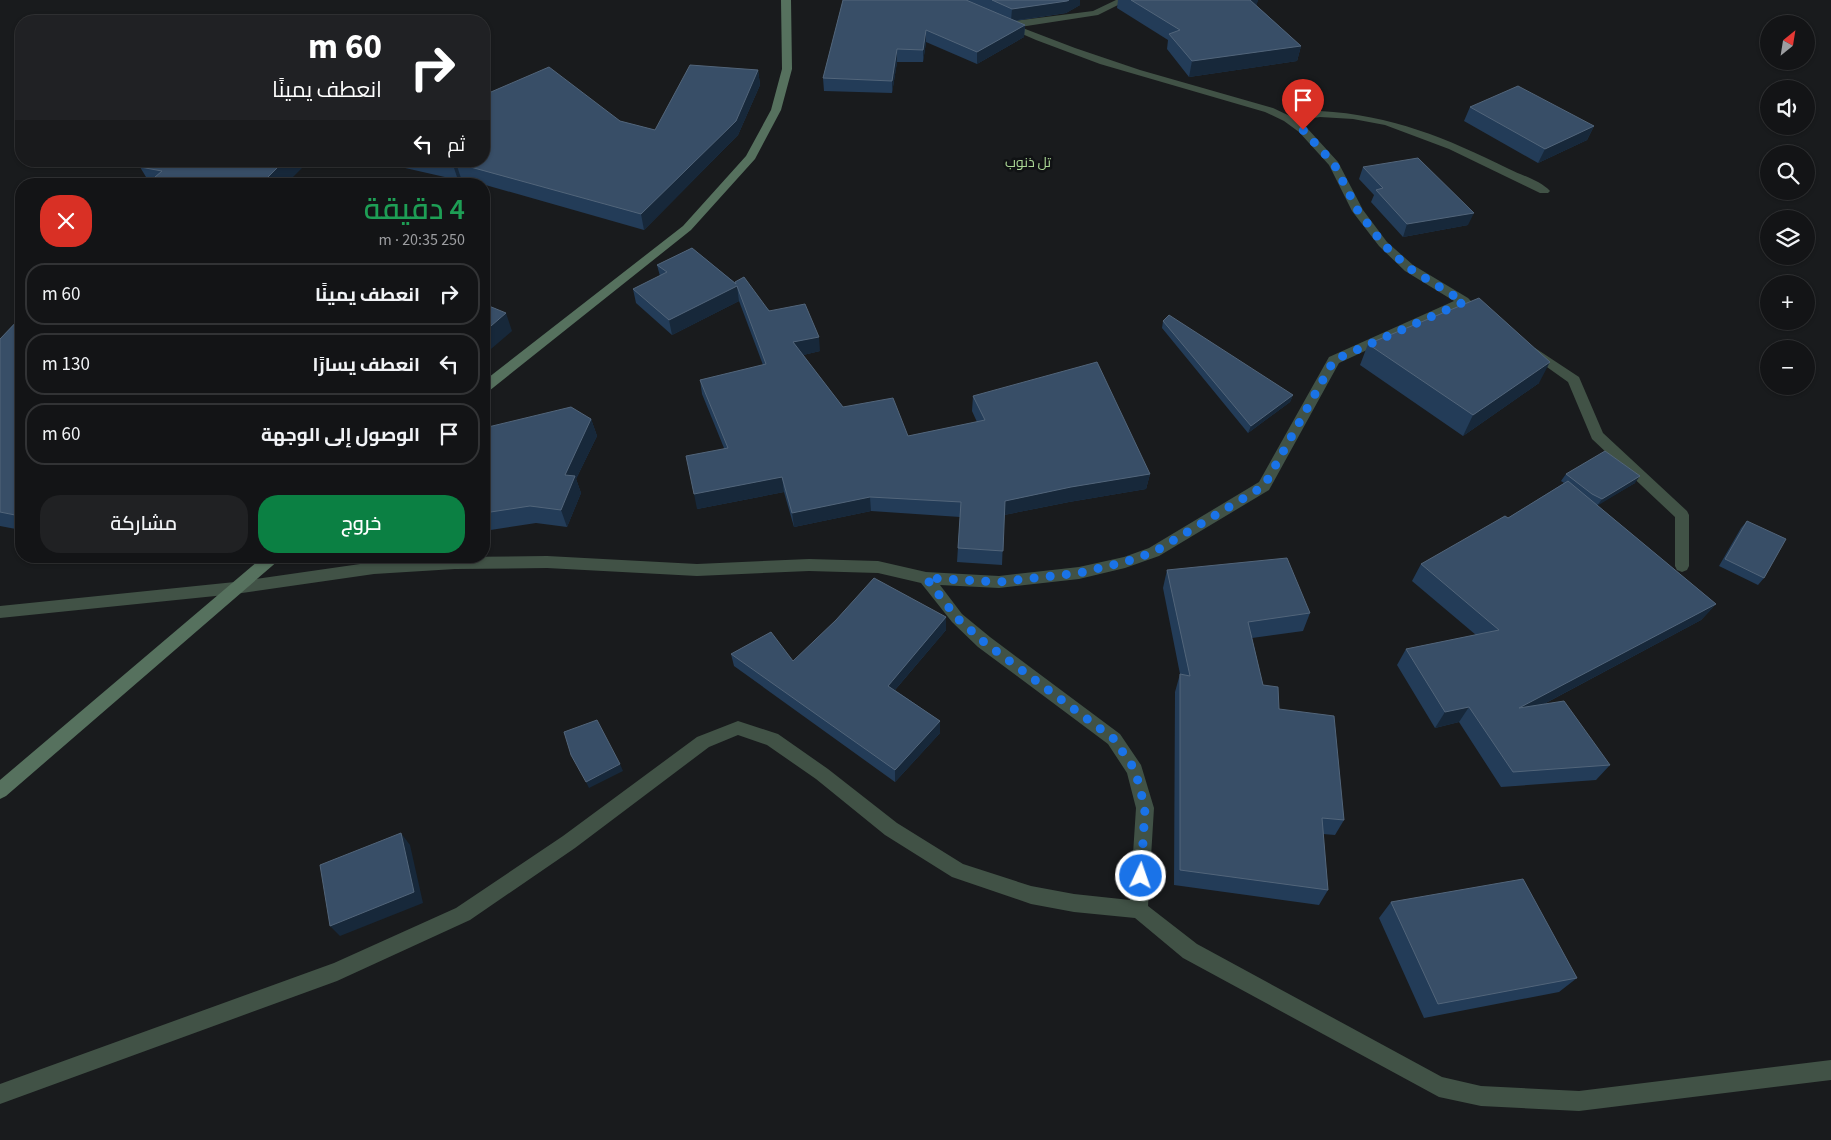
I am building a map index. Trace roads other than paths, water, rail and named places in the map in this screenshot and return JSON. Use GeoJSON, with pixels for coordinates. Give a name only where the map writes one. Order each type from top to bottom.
{"type":"FeatureCollection","features":[{"type":"Feature","properties":{"kind":"street"},"geometry":{"type":"LineString","coordinates":[[490,383],[687,228],[751,157],[776,110],[787,69],[786,0]]}},
{"type":"Feature","properties":{"kind":"street"},"geometry":{"type":"LineString","coordinates":[[1123,0],[1096,13],[1006,24],[1077,54],[1124,70],[1269,110],[1288,119],[1303,130],[1334,164],[1358,211],[1383,244],[1409,268],[1480,313]]}},
{"type":"Feature","properties":{"kind":"street"},"geometry":{"type":"LineString","coordinates":[[1288,119],[1306,114],[1324,114],[1355,117],[1398,126],[1426,136],[1544,191]]}},
{"type":"Feature","properties":{"kind":"street"},"geometry":{"type":"LineString","coordinates":[[490,563],[547,562],[697,570],[809,565],[878,567],[926,578],[999,582],[1079,573],[1125,562],[1154,552],[1264,486],[1334,360],[1464,302]]}},
{"type":"Feature","properties":{"kind":"street"},"geometry":{"type":"LineString","coordinates":[[1527,346],[1574,380],[1597,436],[1682,515],[1682,566]]}},
{"type":"Feature","properties":{"kind":"street"},"geometry":{"type":"LineString","coordinates":[[0,791],[265,563]]}},
{"type":"Feature","properties":{"kind":"street"},"geometry":{"type":"LineString","coordinates":[[0,612],[235,588],[374,568],[455,563]]}},
{"type":"Feature","properties":{"kind":"street"},"geometry":{"type":"LineString","coordinates":[[926,578],[957,618],[984,642],[1114,739],[1135,770],[1145,808],[1138,910]]}},
{"type":"Feature","properties":{"kind":"street"},"geometry":{"type":"LineString","coordinates":[[0,1094],[337,972],[463,914],[569,842],[703,742],[738,728],[772,739],[822,774],[891,829],[958,871],[1031,895],[1074,903],[1138,910],[1190,951],[1439,1086],[1481,1096],[1578,1101],[1831,1070]]}},
{"type":"Feature","properties":{"kind":"district","name":"تل ذنوب"},"geometry":{"type":"Point","coordinates":[1028,162]}}]}
